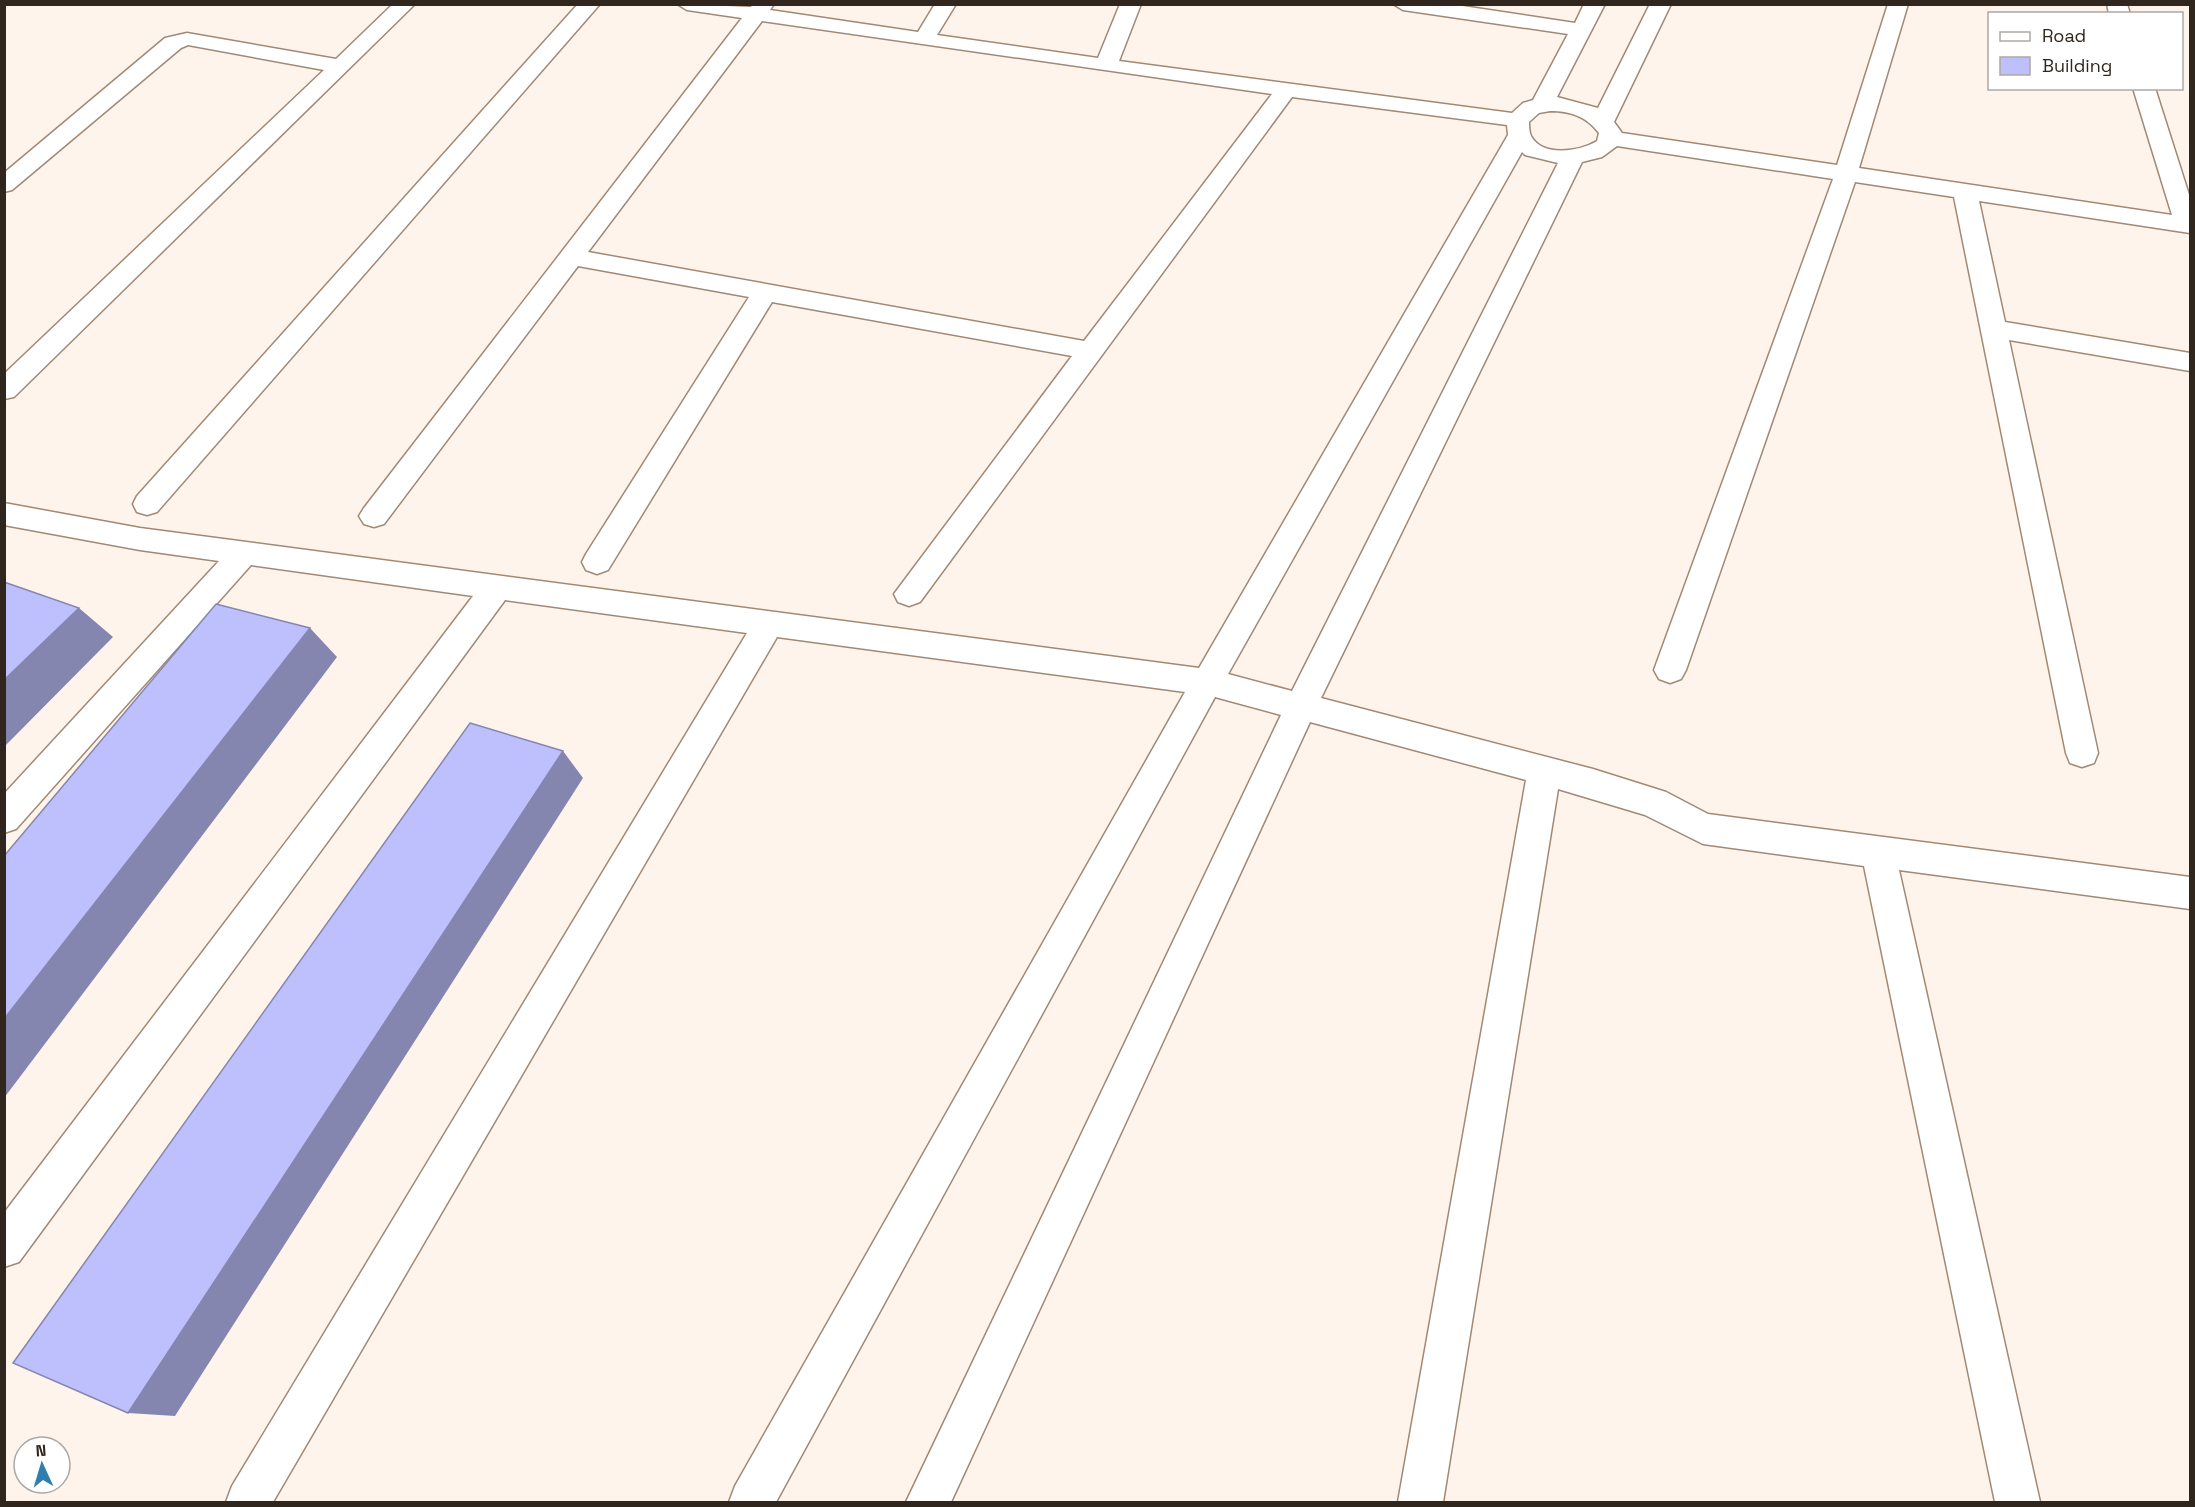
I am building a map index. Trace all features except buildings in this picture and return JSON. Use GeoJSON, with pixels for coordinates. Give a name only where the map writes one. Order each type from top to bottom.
{"type":"FeatureCollection","features":[{"type":"Feature","properties":{"kind":"street"},"geometry":{"type":"LineString","coordinates":[[10,377],[405,4]]}},
{"type":"Feature","properties":{"kind":"street"},"geometry":{"type":"LineString","coordinates":[[147,504],[590,4]]}},
{"type":"Feature","properties":{"kind":"street"},"geometry":{"type":"LineString","coordinates":[[687,4],[760,10],[924,39],[1106,66],[1287,89],[1518,128],[1540,151],[1572,158],[1598,153],[1606,146],[1606,130],[1661,4]]}},
{"type":"Feature","properties":{"kind":"street"},"geometry":{"type":"LineString","coordinates":[[924,39],[946,4]]}},
{"type":"Feature","properties":{"kind":"street"},"geometry":{"type":"LineString","coordinates":[[1106,66],[1131,4]]}},
{"type":"Feature","properties":{"kind":"street"},"geometry":{"type":"LineString","coordinates":[[1403,4],[1581,30]]}},
{"type":"Feature","properties":{"kind":"street"},"geometry":{"type":"LineString","coordinates":[[1542,104],[1595,4]]}},
{"type":"Feature","properties":{"kind":"street"},"geometry":{"type":"LineString","coordinates":[[1670,670],[1846,174],[1898,4]]}},
{"type":"Feature","properties":{"kind":"street"},"geometry":{"type":"LineString","coordinates":[[374,516],[760,10]]}},
{"type":"Feature","properties":{"kind":"street"},"geometry":{"type":"LineString","coordinates":[[4,186],[173,43],[187,39],[341,66]]}},
{"type":"Feature","properties":{"kind":"street"},"geometry":{"type":"LineString","coordinates":[[909,594],[1287,89]]}},
{"type":"Feature","properties":{"kind":"street"},"geometry":{"type":"LineString","coordinates":[[751,1503],[1531,108],[1542,104],[1555,104],[1582,109],[1606,130],[1846,174],[2189,225],[2145,90]]}},
{"type":"Feature","properties":{"kind":"street"},"geometry":{"type":"LineString","coordinates":[[928,1503],[1301,706],[1572,158]]}},
{"type":"Feature","properties":{"kind":"street"},"geometry":{"type":"LineString","coordinates":[[1965,192],[2082,753]]}},
{"type":"Feature","properties":{"kind":"street"},"geometry":{"type":"LineString","coordinates":[[572,257],[1092,351]]}},
{"type":"Feature","properties":{"kind":"street"},"geometry":{"type":"LineString","coordinates":[[597,562],[765,292]]}},
{"type":"Feature","properties":{"kind":"street"},"geometry":{"type":"LineString","coordinates":[[1994,328],[2190,362]]}},
{"type":"Feature","properties":{"kind":"street"},"geometry":{"type":"LineString","coordinates":[[5,514],[140,539],[1208,682],[1544,771],[1653,803],[1703,829],[2190,893]]}},
{"type":"Feature","properties":{"kind":"street"},"geometry":{"type":"LineString","coordinates":[[4,818],[244,553]]}},
{"type":"Feature","properties":{"kind":"street"},"geometry":{"type":"LineString","coordinates":[[4,1247],[497,587]]}},
{"type":"Feature","properties":{"kind":"street"},"geometry":{"type":"LineString","coordinates":[[248,1503],[769,623]]}},
{"type":"Feature","properties":{"kind":"street"},"geometry":{"type":"LineString","coordinates":[[1420,1503],[1544,771]]}},
{"type":"Feature","properties":{"kind":"street"},"geometry":{"type":"LineString","coordinates":[[1878,852],[2018,1503]]}}]}
